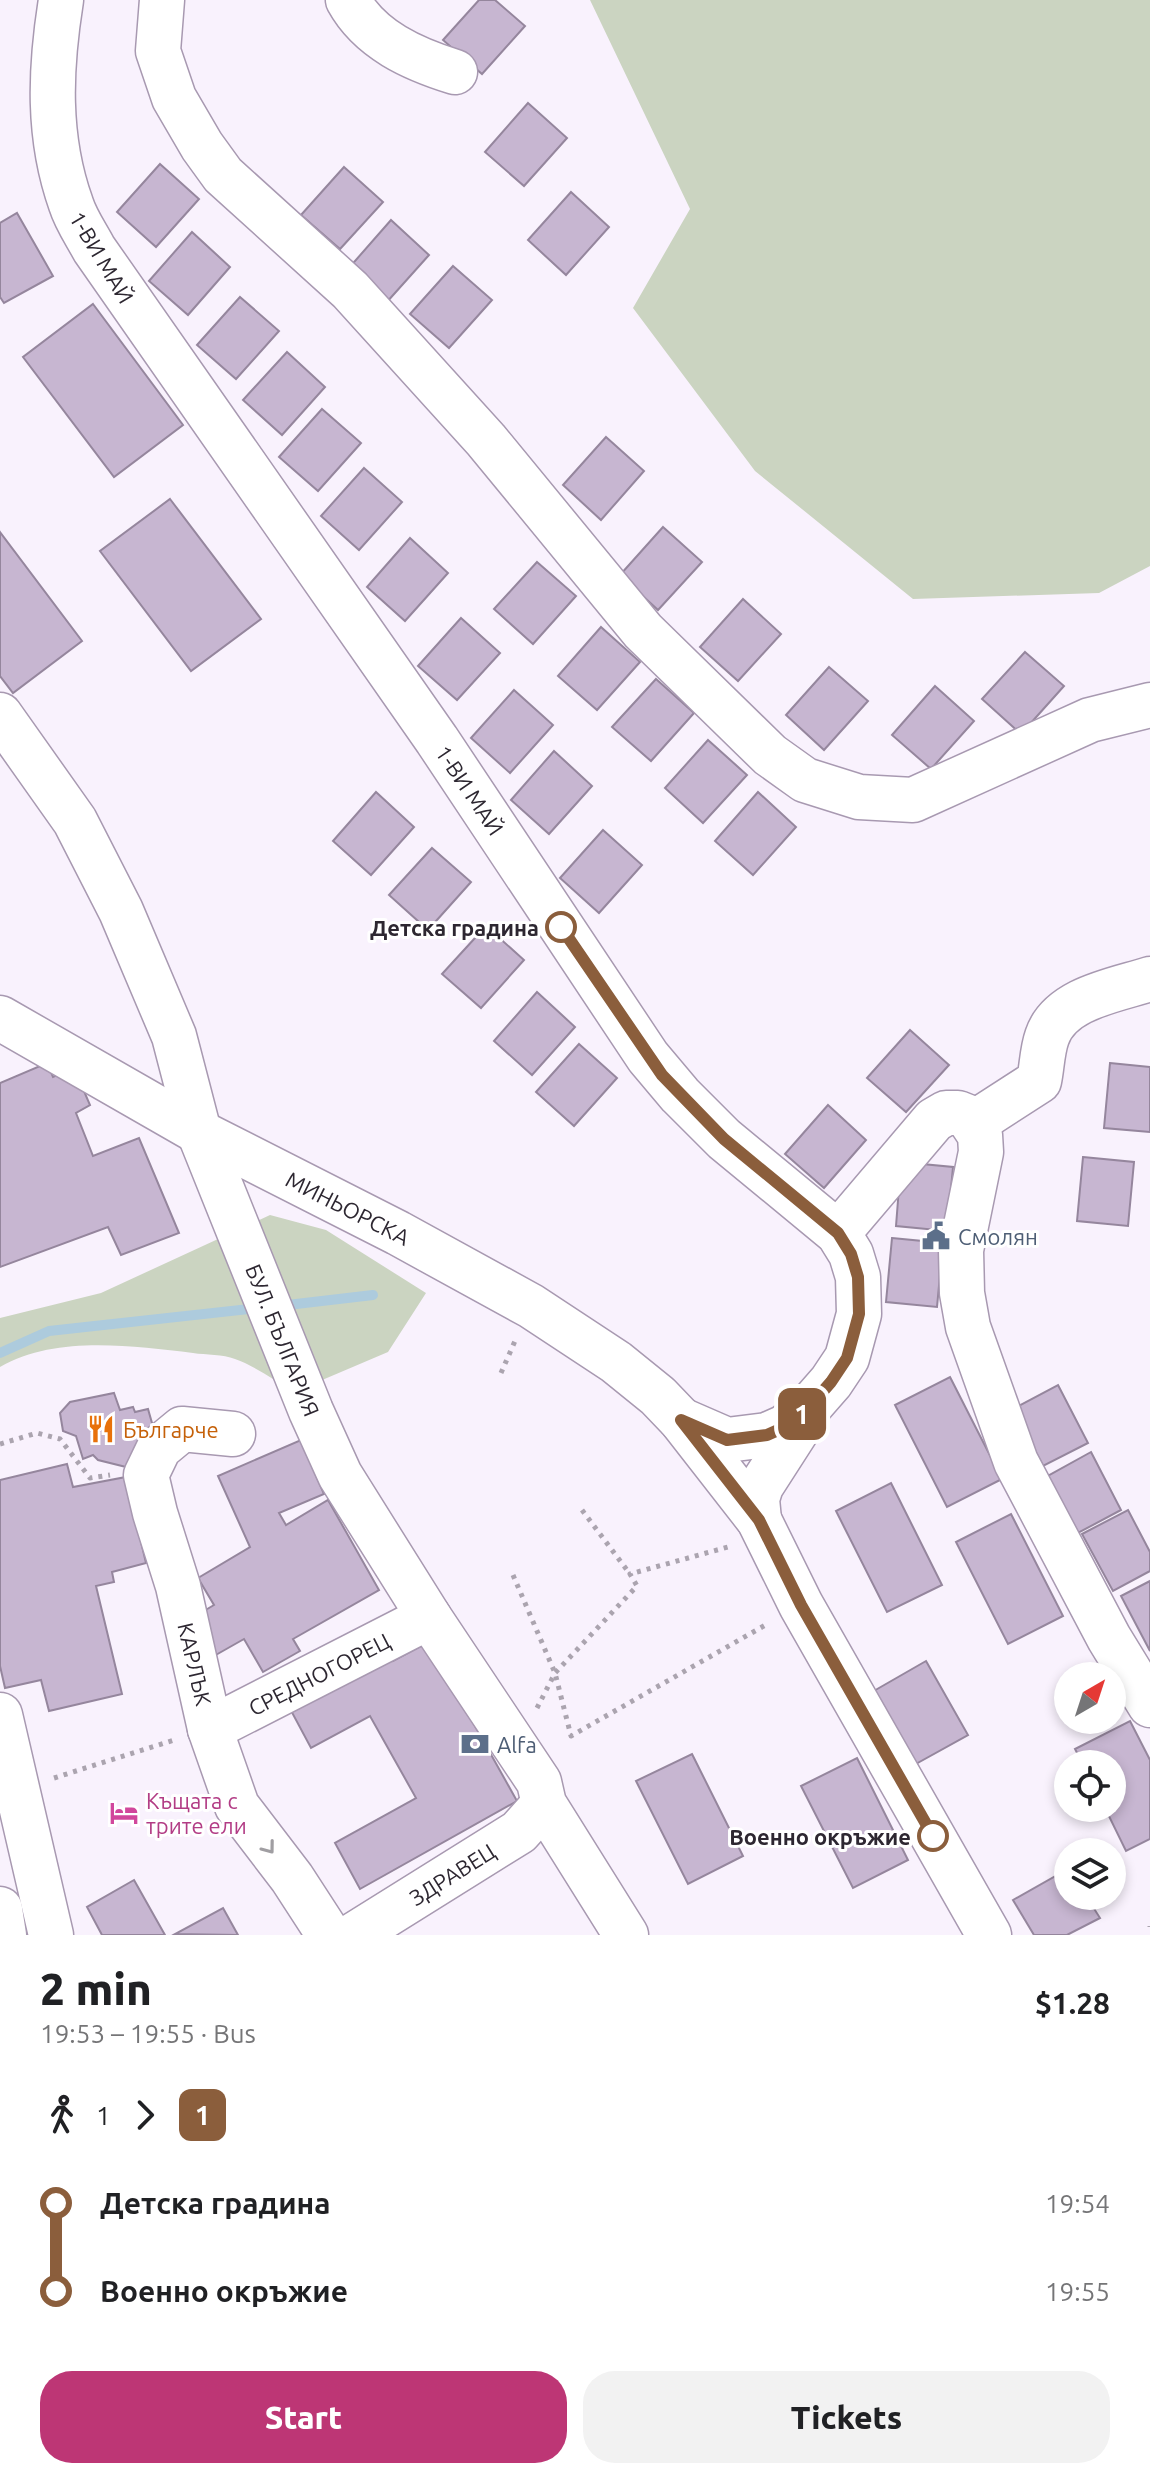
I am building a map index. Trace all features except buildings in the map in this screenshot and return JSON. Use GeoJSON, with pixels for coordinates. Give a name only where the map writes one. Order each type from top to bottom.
{"type":"FeatureCollection","features":[{"type":"Feature","properties":{"kind":"street","name":"1-ВИ МАЙ"},"geometry":{"type":"LineString","coordinates":[[61,0],[53,50],[52,92],[57,156],[71,207],[94,249],[437,740],[648,1057],[724,1139],[838,1233],[851,1254],[858,1277],[859,1314],[847,1358],[810,1406],[785,1427],[767,1435],[727,1440],[681,1420]]}},
{"type":"Feature","properties":{"kind":"street"},"geometry":{"type":"LineString","coordinates":[[162,0],[158,51],[174,98],[223,175],[350,290],[486,440],[643,631],[770,755],[805,780],[859,797],[913,800],[1090,720],[1150,705]]}},
{"type":"Feature","properties":{"kind":"street"},"geometry":{"type":"LineString","coordinates":[[348,0],[356,15],[403,54],[455,72]]}},
{"type":"Feature","properties":{"kind":"street","name":"БУЛ. БЪЛГАРИЯ"},"geometry":{"type":"LineString","coordinates":[[0,715],[75,821],[121,911],[174,1036],[199,1132],[311,1411],[340,1475],[429,1617],[539,1782],[544,1804],[626,1935]]}},
{"type":"Feature","properties":{"kind":"street"},"geometry":{"type":"LineString","coordinates":[[974,1123],[1039,1081],[1047,1035],[1069,1009],[1092,997],[1150,979]]}},
{"type":"Feature","properties":{"kind":"street","name":"МИНЬОРСКА"},"geometry":{"type":"LineString","coordinates":[[0,1018],[199,1132],[398,1233],[531,1306],[616,1362],[658,1396],[681,1420]]}},
{"type":"Feature","properties":{"kind":"street"},"geometry":{"type":"LineString","coordinates":[[838,1233],[934,1120],[946,1113],[958,1113],[974,1123],[980,1135],[981,1152],[961,1250],[962,1293],[968,1327],[1016,1462],[1109,1638],[1150,1705]]}},
{"type":"Feature","properties":{"kind":"street"},"geometry":{"type":"LineString","coordinates":[[762,1528],[757,1499],[761,1486],[810,1406]]}},
{"type":"Feature","properties":{"kind":"street"},"geometry":{"type":"LineString","coordinates":[[681,1420],[762,1528],[801,1605],[989,1935]]}},
{"type":"Feature","properties":{"kind":"street"},"geometry":{"type":"LineString","coordinates":[[146,1475],[159,1448],[182,1429],[233,1434]]}},
{"type":"Feature","properties":{"kind":"street","name":"КАРЛЪК"},"geometry":{"type":"LineString","coordinates":[[146,1475],[178,1586],[210,1729],[237,1806],[292,1878],[329,1935]]}},
{"type":"Feature","properties":{"kind":"street","name":"СРЕДНОГОРЕЦ"},"geometry":{"type":"LineString","coordinates":[[210,1729],[429,1617]]}},
{"type":"Feature","properties":{"kind":"street"},"geometry":{"type":"LineString","coordinates":[[6,1751],[51,1935]]}},
{"type":"Feature","properties":{"kind":"street","name":"ЗДРАВЕЦ"},"geometry":{"type":"LineString","coordinates":[[354,1935],[519,1832],[544,1804]]}},
{"type":"Feature","properties":{"kind":"street"},"geometry":{"type":"LineString","coordinates":[[0,1909],[4,1935]]}},
{"type":"Feature","properties":{"kind":"path"},"geometry":{"type":"LineString","coordinates":[[0,1444],[37,1433],[60,1439],[90,1478],[126,1473],[146,1475]]}},
{"type":"Feature","properties":{"kind":"path"},"geometry":{"type":"LineString","coordinates":[[517,1748],[555,1673],[637,1586],[582,1510]]}},
{"type":"Feature","properties":{"kind":"path"},"geometry":{"type":"LineString","coordinates":[[630,1574],[762,1528]]}},
{"type":"Feature","properties":{"kind":"path"},"geometry":{"type":"LineString","coordinates":[[513,1575],[555,1673],[571,1736],[801,1605]]}},
{"type":"Feature","properties":{"kind":"path"},"geometry":{"type":"LineString","coordinates":[[6,1751],[210,1729]]}},
{"type":"Feature","properties":{"kind":"green space"},"geometry":{"type":"Polygon","coordinates":[[[590,0],[1150,0],[1150,566],[1099,593],[913,599],[755,471],[633,308],[690,209],[590,0]]]}},
{"type":"Feature","properties":{"kind":"green space"},"geometry":{"type":"Polygon","coordinates":[[[270,1215],[326,1230],[426,1293],[388,1352],[294,1392],[230,1357],[145,1348],[94,1345],[45,1350],[0,1367],[0,1318],[101,1293],[270,1215]]]}},
{"type":"Feature","properties":{"kind":"waterway"},"geometry":{"type":"LineString","coordinates":[[279,1306],[373,1295]]}},
{"type":"Feature","properties":{"kind":"waterway"},"geometry":{"type":"LineString","coordinates":[[0,1353],[49,1331],[259,1308]]}},
{"type":"Feature","properties":{"kind":"bus line","name":"1"},"geometry":{"type":"LineString","coordinates":[[561,927],[662,1075],[724,1139],[838,1233],[851,1254],[858,1277],[859,1314],[847,1358],[810,1406],[785,1427],[767,1435],[727,1440],[681,1420],[759,1520],[801,1605],[933,1836]]}},
{"type":"Feature","properties":{"kind":"place","name":"Детска градина"},"geometry":{"type":"Point","coordinates":[561,927]}},
{"type":"Feature","properties":{"kind":"place","name":"Смолян"},"geometry":{"type":"Point","coordinates":[936,1236]}},
{"type":"Feature","properties":{"kind":"place","name":"Българче"},"geometry":{"type":"Point","coordinates":[101,1429]}},
{"type":"Feature","properties":{"kind":"place","name":"Alfa"},"geometry":{"type":"Point","coordinates":[475,1744]}},
{"type":"Feature","properties":{"kind":"place","name":"Къщата с трите ели"},"geometry":{"type":"Point","coordinates":[124,1813]}},
{"type":"Feature","properties":{"kind":"place","name":"Военно окръжие"},"geometry":{"type":"Point","coordinates":[933,1836]}}]}
